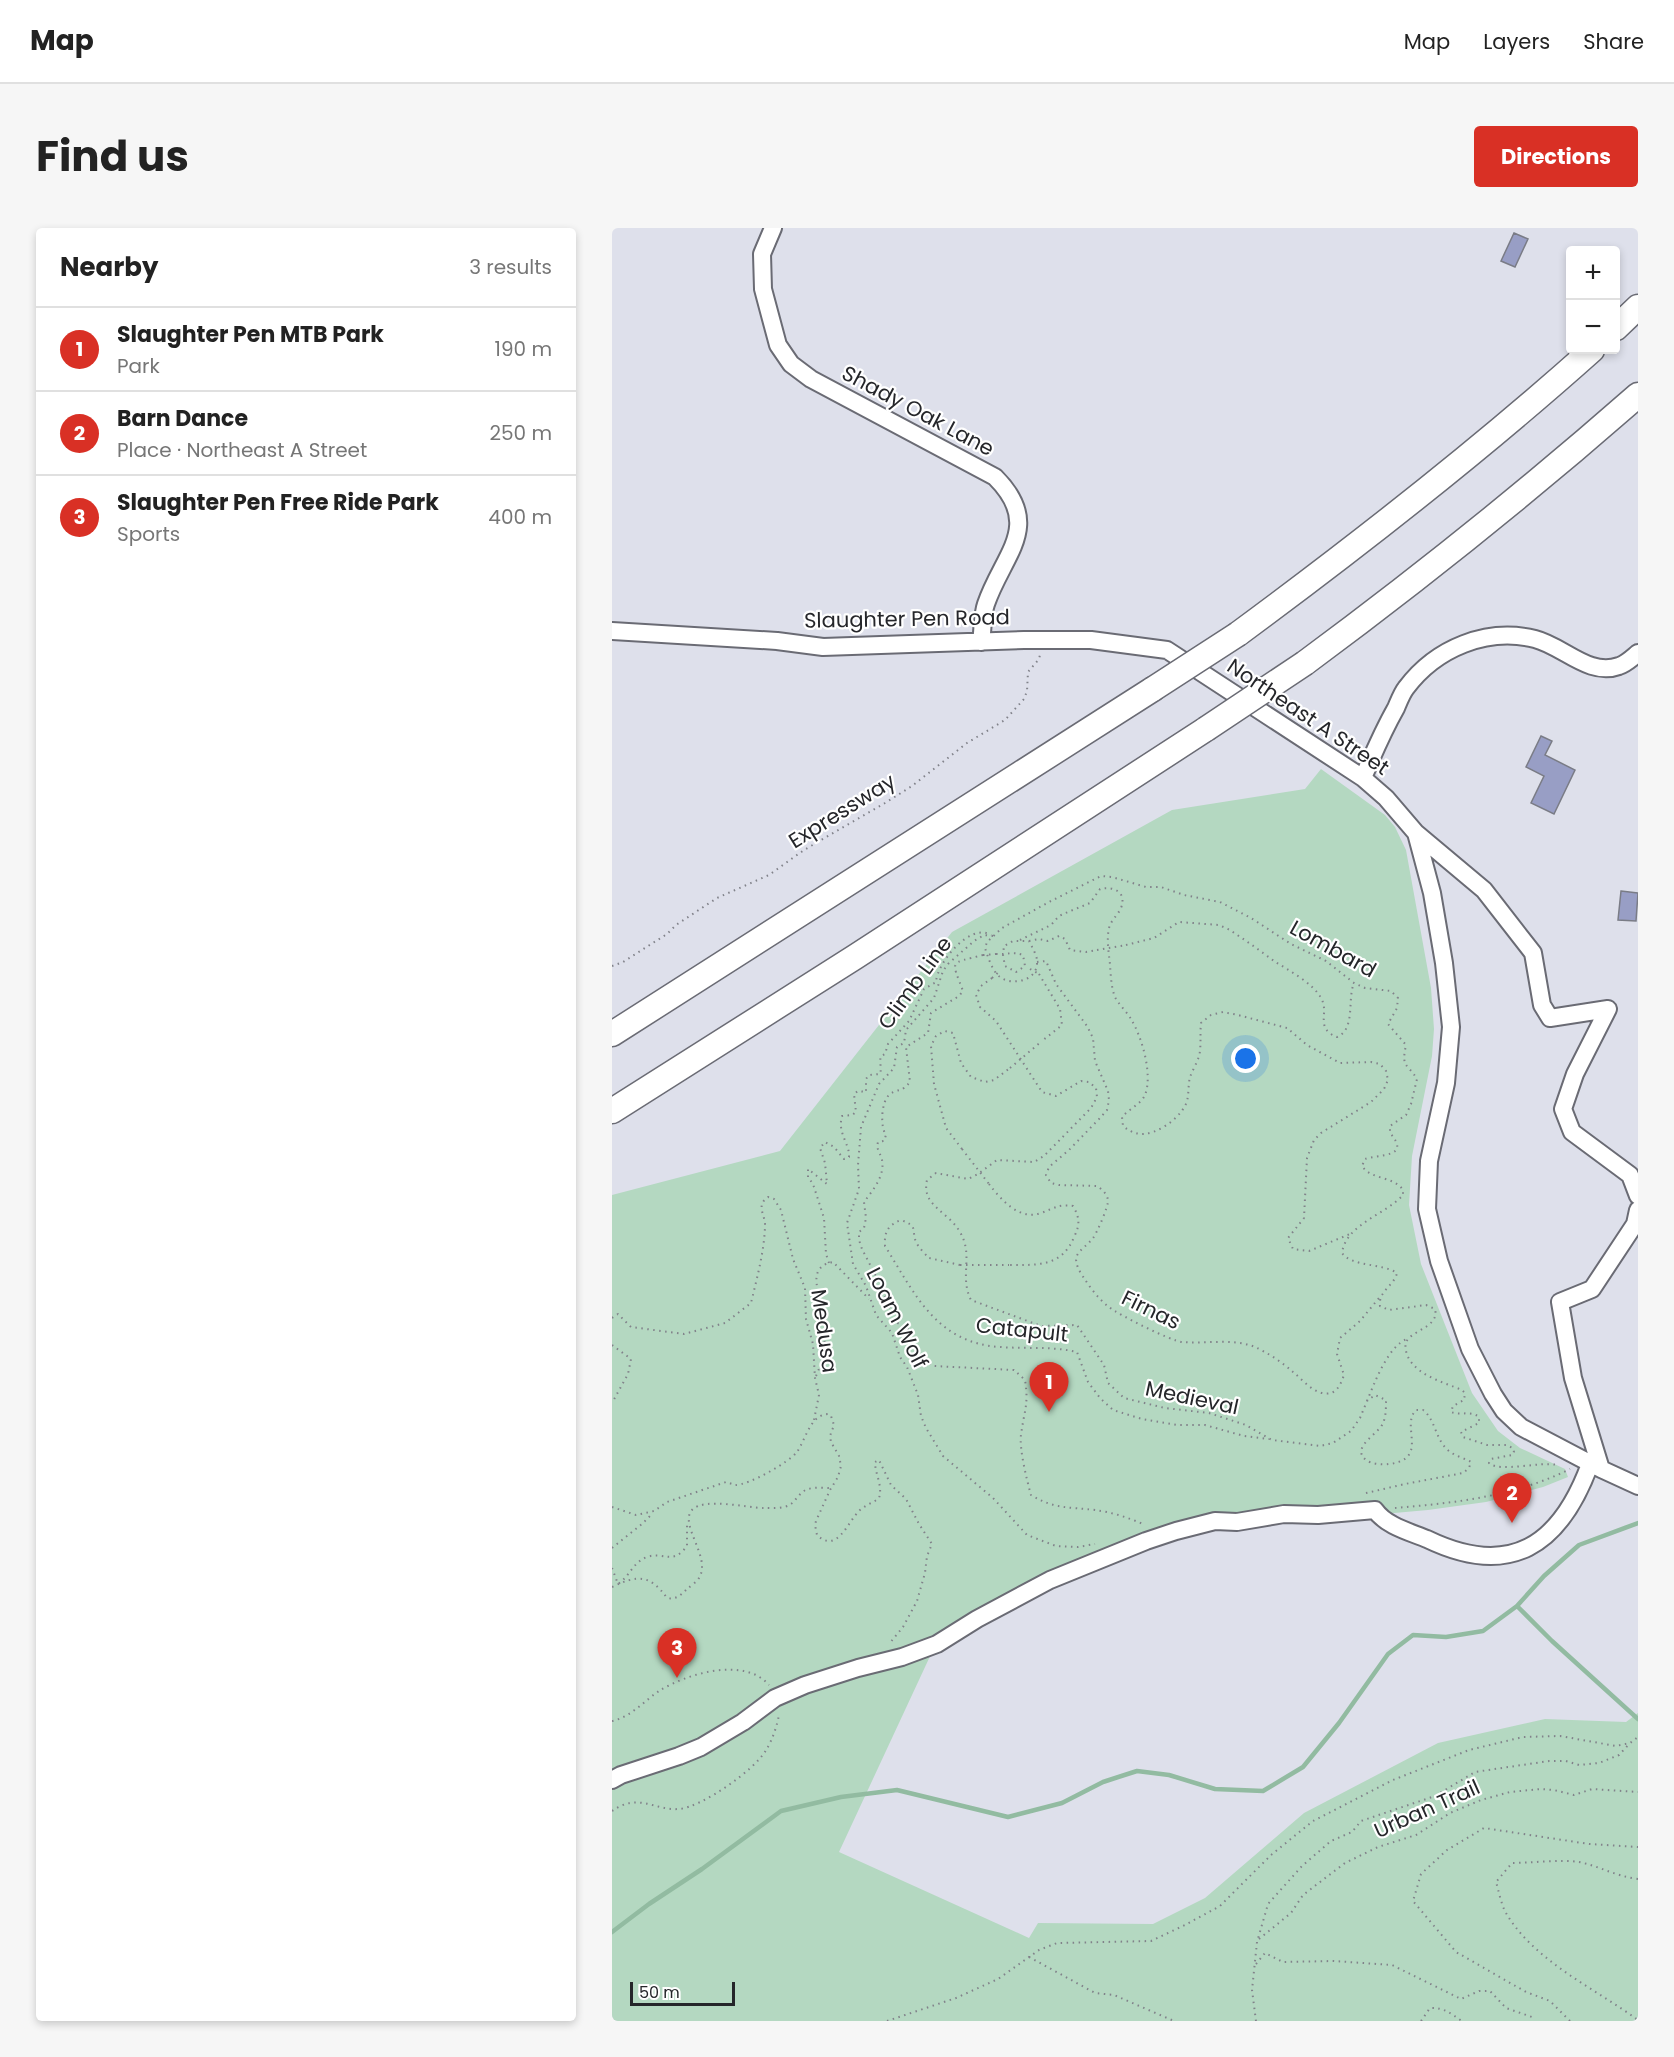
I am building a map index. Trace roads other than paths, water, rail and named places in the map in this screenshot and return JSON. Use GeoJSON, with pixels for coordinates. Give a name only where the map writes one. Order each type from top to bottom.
{"type":"FeatureCollection","features":[{"type":"Feature","properties":{"kind":"highway"},"geometry":{"type":"LineString","coordinates":[[1620,324],[1638,307]]}},
{"type":"Feature","properties":{"kind":"highway"},"geometry":{"type":"LineString","coordinates":[[612,1034],[1238,634],[1441,480],[1587,354]]}},
{"type":"Feature","properties":{"kind":"highway"},"geometry":{"type":"LineString","coordinates":[[612,1111],[855,957],[1305,663],[1401,592],[1483,527],[1638,395]]}},
{"type":"Feature","properties":{"kind":"street","name":"Shady Oak Lane"},"geometry":{"type":"LineString","coordinates":[[773,228],[762,255],[763,290],[778,345],[791,364],[811,379],[995,477],[1010,492],[1017,509],[1019,528],[1010,556],[985,606],[981,642]]}},
{"type":"Feature","properties":{"kind":"street","name":"Slaughter Pen Road"},"geometry":{"type":"LineString","coordinates":[[612,631],[777,641],[823,647],[1091,640],[1167,650]]}},
{"type":"Feature","properties":{"kind":"street"},"geometry":{"type":"LineString","coordinates":[[1363,778],[1406,688],[1433,660],[1466,642],[1502,634],[1536,639],[1593,666],[1605,669],[1622,666],[1638,653]]}},
{"type":"Feature","properties":{"kind":"street","name":"Northeast A Street"},"geometry":{"type":"LineString","coordinates":[[1167,650],[1363,778],[1386,798],[1416,833],[1432,893],[1444,963],[1451,1027],[1446,1083],[1429,1161],[1427,1209],[1439,1261],[1470,1349],[1504,1411],[1521,1427],[1592,1465],[1638,1486]]}},
{"type":"Feature","properties":{"kind":"street"},"geometry":{"type":"LineString","coordinates":[[1416,833],[1484,890],[1533,953],[1542,1005],[1550,1018],[1608,1009],[1575,1074],[1563,1109],[1572,1132],[1630,1174],[1638,1197]]}},
{"type":"Feature","properties":{"kind":"street"},"geometry":{"type":"LineString","coordinates":[[612,1780],[705,1745],[743,1722],[779,1696],[824,1678],[902,1657],[937,1644],[977,1619],[1080,1566],[1164,1535],[1215,1521],[1237,1522],[1284,1514],[1318,1515],[1375,1510],[1386,1521],[1452,1550],[1479,1556],[1510,1554],[1539,1542],[1554,1527],[1578,1494],[1592,1465],[1573,1378],[1560,1302],[1592,1289],[1635,1224],[1638,1210]]}},
{"type":"Feature","properties":{"kind":"waterway"},"geometry":{"type":"LineString","coordinates":[[1517,1606],[1544,1576],[1579,1545],[1638,1523]]}},
{"type":"Feature","properties":{"kind":"waterway"},"geometry":{"type":"LineString","coordinates":[[612,1932],[781,1811],[841,1797],[897,1790],[1008,1817],[1062,1803],[1103,1782],[1137,1771],[1169,1775],[1215,1789],[1263,1791],[1303,1767],[1339,1723],[1388,1654],[1413,1635],[1446,1637],[1483,1631],[1517,1606],[1638,1719]]}},
{"type":"Feature","properties":{"kind":"place","name":"Slaughter Pen MTB Park"},"geometry":{"type":"Point","coordinates":[1049,1412]}},
{"type":"Feature","properties":{"kind":"place","name":"Barn Dance"},"geometry":{"type":"Point","coordinates":[1512,1523]}},
{"type":"Feature","properties":{"kind":"place","name":"Slaughter Pen Free Ride Park"},"geometry":{"type":"Point","coordinates":[677,1678]}}]}
